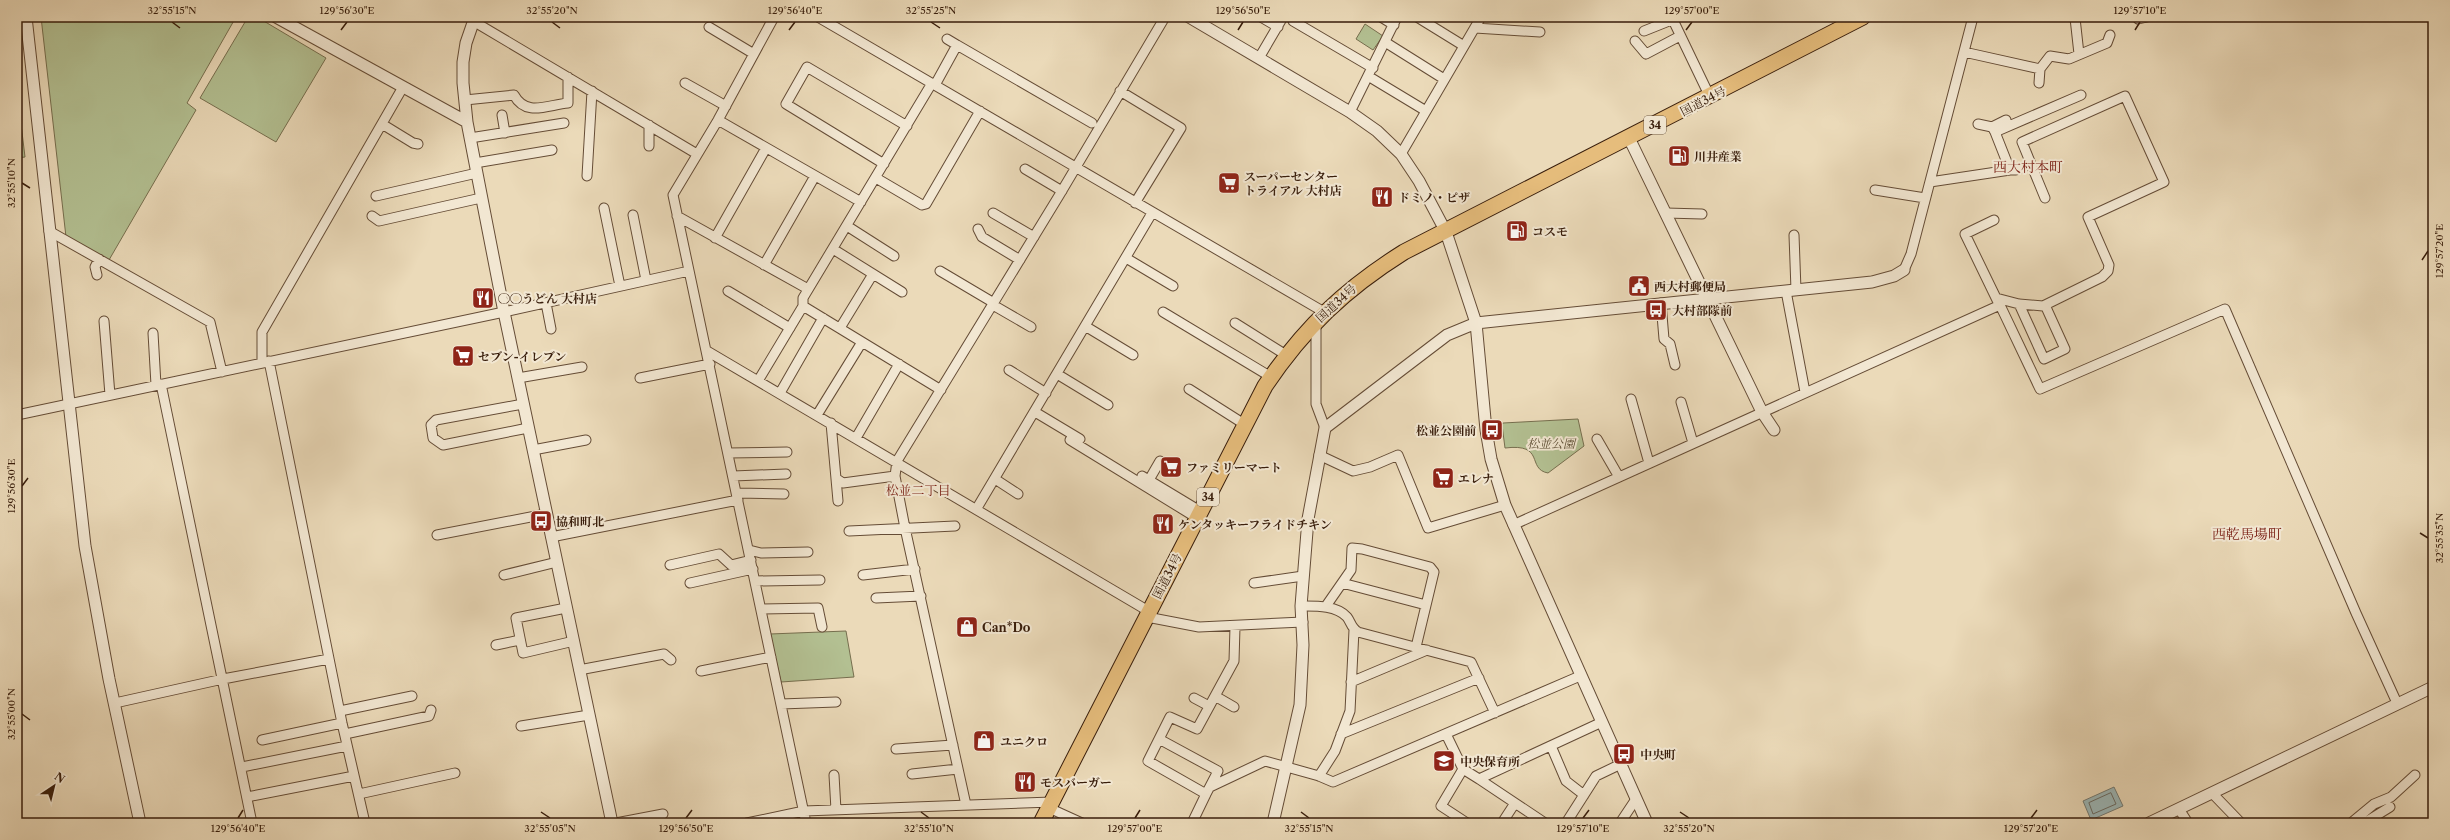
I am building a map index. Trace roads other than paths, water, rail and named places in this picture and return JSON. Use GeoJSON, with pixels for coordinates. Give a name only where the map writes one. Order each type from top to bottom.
{"type":"FeatureCollection","features":[{"type":"Feature","properties":{"kind":"highway","name":"国道34号"},"geometry":{"type":"LineString","coordinates":[[1041,823],[1244,424],[1286,355],[1320,317],[1373,271],[1404,252],[1710,97],[1863,17]]}},
{"type":"Feature","properties":{"kind":"street"},"geometry":{"type":"LineString","coordinates":[[26,17],[85,546],[140,823]]}},
{"type":"Feature","properties":{"kind":"street"},"geometry":{"type":"LineString","coordinates":[[276,17],[467,122]]}},
{"type":"Feature","properties":{"kind":"street"},"geometry":{"type":"LineString","coordinates":[[774,17],[726,106],[673,195],[806,823]]}},
{"type":"Feature","properties":{"kind":"street"},"geometry":{"type":"LineString","coordinates":[[818,17],[1136,203],[1320,317],[1316,404],[1325,428],[1308,520],[1301,606],[1303,622],[1300,705],[1273,823]]}},
{"type":"Feature","properties":{"kind":"street"},"geometry":{"type":"LineString","coordinates":[[966,805],[905,528],[895,476],[897,461],[994,304],[1165,17]]}},
{"type":"Feature","properties":{"kind":"street"},"geometry":{"type":"LineString","coordinates":[[1189,17],[1350,112],[1377,131],[1401,154],[1419,181],[1446,232],[1476,323],[1486,430],[1491,459],[1504,505],[1621,764],[1646,823]]}},
{"type":"Feature","properties":{"kind":"street"},"geometry":{"type":"LineString","coordinates":[[1261,17],[1278,27]]}},
{"type":"Feature","properties":{"kind":"street"},"geometry":{"type":"LineString","coordinates":[[1259,58],[1284,17]]}},
{"type":"Feature","properties":{"kind":"street"},"geometry":{"type":"LineString","coordinates":[[1350,112],[1395,21],[1380,17]]}},
{"type":"Feature","properties":{"kind":"street"},"geometry":{"type":"LineString","coordinates":[[1417,17],[1464,46]]}},
{"type":"Feature","properties":{"kind":"street"},"geometry":{"type":"LineString","coordinates":[[1401,154],[1481,17]]}},
{"type":"Feature","properties":{"kind":"street"},"geometry":{"type":"LineString","coordinates":[[1325,428],[1447,335],[1476,323],[1872,282],[1894,276],[1904,270],[1911,254],[1973,17]]}},
{"type":"Feature","properties":{"kind":"street"},"geometry":{"type":"LineString","coordinates":[[2071,17],[2075,18],[2079,54]]}},
{"type":"Feature","properties":{"kind":"street"},"geometry":{"type":"LineString","coordinates":[[1644,30],[1676,18],[1680,36],[1710,97]]}},
{"type":"Feature","properties":{"kind":"street"},"geometry":{"type":"LineString","coordinates":[[612,823],[523,404],[467,122],[464,100],[463,62],[466,43],[474,19],[697,154]]}},
{"type":"Feature","properties":{"kind":"street"},"geometry":{"type":"LineString","coordinates":[[1293,21],[1426,111]]}},
{"type":"Feature","properties":{"kind":"street"},"geometry":{"type":"LineString","coordinates":[[709,28],[754,54]]}},
{"type":"Feature","properties":{"kind":"street"},"geometry":{"type":"LineString","coordinates":[[1475,28],[1540,32]]}},
{"type":"Feature","properties":{"kind":"street"},"geometry":{"type":"LineString","coordinates":[[2039,83],[2040,69],[2050,56],[2069,59],[2107,43],[2110,35]]}},
{"type":"Feature","properties":{"kind":"street"},"geometry":{"type":"LineString","coordinates":[[1635,41],[1646,54],[1680,36]]}},
{"type":"Feature","properties":{"kind":"street"},"geometry":{"type":"LineString","coordinates":[[947,39],[1092,123]]}},
{"type":"Feature","properties":{"kind":"street"},"geometry":{"type":"LineString","coordinates":[[1385,42],[1444,79]]}},
{"type":"Feature","properties":{"kind":"street"},"geometry":{"type":"LineString","coordinates":[[758,381],[803,306],[803,298],[808,289],[957,45]]}},
{"type":"Feature","properties":{"kind":"street"},"geometry":{"type":"LineString","coordinates":[[1964,52],[2040,69]]}},
{"type":"Feature","properties":{"kind":"street"},"geometry":{"type":"LineString","coordinates":[[2005,72],[2008,62]]}},
{"type":"Feature","properties":{"kind":"street"},"geometry":{"type":"LineString","coordinates":[[884,164],[786,104],[807,67],[907,126]]}},
{"type":"Feature","properties":{"kind":"street"},"geometry":{"type":"LineString","coordinates":[[464,100],[514,95],[522,105],[528,109],[568,103],[568,77]]}},
{"type":"Feature","properties":{"kind":"street"},"geometry":{"type":"LineString","coordinates":[[686,83],[726,106]]}},
{"type":"Feature","properties":{"kind":"street"},"geometry":{"type":"LineString","coordinates":[[365,823],[342,723],[265,362],[262,332],[403,87]]}},
{"type":"Feature","properties":{"kind":"street"},"geometry":{"type":"LineString","coordinates":[[587,176],[592,91]]}},
{"type":"Feature","properties":{"kind":"street"},"geometry":{"type":"LineString","coordinates":[[1120,91],[1181,128],[1136,203]]}},
{"type":"Feature","properties":{"kind":"street"},"geometry":{"type":"LineString","coordinates":[[1978,124],[1993,130],[2081,95]]}},
{"type":"Feature","properties":{"kind":"street"},"geometry":{"type":"LineString","coordinates":[[1513,524],[1762,412],[1998,301],[2019,304],[2045,305],[2102,277],[2108,271],[2109,265],[2088,217],[2164,182],[2125,96],[2022,142],[2045,198]]}},
{"type":"Feature","properties":{"kind":"street"},"geometry":{"type":"LineString","coordinates":[[876,178],[922,206],[926,204],[980,112]]}},
{"type":"Feature","properties":{"kind":"street"},"geometry":{"type":"LineString","coordinates":[[502,115],[506,133]]}},
{"type":"Feature","properties":{"kind":"street"},"geometry":{"type":"LineString","coordinates":[[718,120],[861,202]]}},
{"type":"Feature","properties":{"kind":"street"},"geometry":{"type":"LineString","coordinates":[[1993,130],[2006,120]]}},
{"type":"Feature","properties":{"kind":"street"},"geometry":{"type":"LineString","coordinates":[[470,138],[564,123]]}},
{"type":"Feature","properties":{"kind":"street"},"geometry":{"type":"LineString","coordinates":[[382,124],[412,143],[418,144]]}},
{"type":"Feature","properties":{"kind":"street"},"geometry":{"type":"LineString","coordinates":[[649,125],[649,146]]}},
{"type":"Feature","properties":{"kind":"street"},"geometry":{"type":"LineString","coordinates":[[1993,130],[2010,170]]}},
{"type":"Feature","properties":{"kind":"street"},"geometry":{"type":"LineString","coordinates":[[1629,138],[1762,412],[1774,430]]}},
{"type":"Feature","properties":{"kind":"street"},"geometry":{"type":"LineString","coordinates":[[715,238],[766,148]]}},
{"type":"Feature","properties":{"kind":"street"},"geometry":{"type":"LineString","coordinates":[[376,196],[476,168],[552,150]]}},
{"type":"Feature","properties":{"kind":"street"},"geometry":{"type":"LineString","coordinates":[[1930,182],[2016,170],[2031,164]]}},
{"type":"Feature","properties":{"kind":"street"},"geometry":{"type":"LineString","coordinates":[[1025,169],[1062,191]]}},
{"type":"Feature","properties":{"kind":"street"},"geometry":{"type":"LineString","coordinates":[[764,265],[815,176]]}},
{"type":"Feature","properties":{"kind":"street"},"geometry":{"type":"LineString","coordinates":[[1875,190],[1925,198]]}},
{"type":"Feature","properties":{"kind":"street"},"geometry":{"type":"LineString","coordinates":[[372,216],[379,221],[481,198]]}},
{"type":"Feature","properties":{"kind":"street"},"geometry":{"type":"LineString","coordinates":[[604,208],[620,286]]}},
{"type":"Feature","properties":{"kind":"street"},"geometry":{"type":"LineString","coordinates":[[993,213],[1034,237]]}},
{"type":"Feature","properties":{"kind":"street"},"geometry":{"type":"LineString","coordinates":[[1666,213],[1702,214]]}},
{"type":"Feature","properties":{"kind":"street"},"geometry":{"type":"LineString","coordinates":[[977,508],[1152,214]]}},
{"type":"Feature","properties":{"kind":"street"},"geometry":{"type":"LineString","coordinates":[[633,215],[646,280]]}},
{"type":"Feature","properties":{"kind":"street"},"geometry":{"type":"LineString","coordinates":[[677,216],[808,289]]}},
{"type":"Feature","properties":{"kind":"street"},"geometry":{"type":"LineString","coordinates":[[1994,220],[1965,234],[2040,389],[2225,308],[2356,613],[2397,703]]}},
{"type":"Feature","properties":{"kind":"street"},"geometry":{"type":"LineString","coordinates":[[847,226],[894,256]]}},
{"type":"Feature","properties":{"kind":"street"},"geometry":{"type":"LineString","coordinates":[[978,229],[982,237],[1020,260]]}},
{"type":"Feature","properties":{"kind":"street"},"geometry":{"type":"LineString","coordinates":[[49,231],[210,322],[222,372]]}},
{"type":"Feature","properties":{"kind":"street"},"geometry":{"type":"LineString","coordinates":[[1794,235],[1791,291],[1805,392]]}},
{"type":"Feature","properties":{"kind":"street"},"geometry":{"type":"LineString","coordinates":[[833,249],[902,292]]}},
{"type":"Feature","properties":{"kind":"street"},"geometry":{"type":"LineString","coordinates":[[1126,258],[1173,286]]}},
{"type":"Feature","properties":{"kind":"street"},"geometry":{"type":"LineString","coordinates":[[97,275],[95,267],[99,259]]}},
{"type":"Feature","properties":{"kind":"street"},"geometry":{"type":"LineString","coordinates":[[17,415],[546,303],[689,271]]}},
{"type":"Feature","properties":{"kind":"street"},"geometry":{"type":"LineString","coordinates":[[940,271],[1031,327]]}},
{"type":"Feature","properties":{"kind":"street"},"geometry":{"type":"LineString","coordinates":[[840,328],[873,274]]}},
{"type":"Feature","properties":{"kind":"street"},"geometry":{"type":"LineString","coordinates":[[728,291],[790,328]]}},
{"type":"Feature","properties":{"kind":"street"},"geometry":{"type":"LineString","coordinates":[[546,303],[551,329]]}},
{"type":"Feature","properties":{"kind":"street"},"geometry":{"type":"LineString","coordinates":[[1661,303],[1664,339],[1670,344],[1675,365]]}},
{"type":"Feature","properties":{"kind":"street"},"geometry":{"type":"LineString","coordinates":[[2019,304],[2044,359],[2065,349],[2045,305]]}},
{"type":"Feature","properties":{"kind":"street"},"geometry":{"type":"LineString","coordinates":[[803,306],[941,390]]}},
{"type":"Feature","properties":{"kind":"street"},"geometry":{"type":"LineString","coordinates":[[1163,312],[1272,377]]}},
{"type":"Feature","properties":{"kind":"street"},"geometry":{"type":"LineString","coordinates":[[780,393],[823,318]]}},
{"type":"Feature","properties":{"kind":"street"},"geometry":{"type":"LineString","coordinates":[[104,321],[110,395]]}},
{"type":"Feature","properties":{"kind":"street"},"geometry":{"type":"LineString","coordinates":[[1235,324],[1286,355]]}},
{"type":"Feature","properties":{"kind":"street"},"geometry":{"type":"LineString","coordinates":[[1086,326],[1133,355]]}},
{"type":"Feature","properties":{"kind":"street"},"geometry":{"type":"LineString","coordinates":[[153,333],[158,384],[242,767],[252,823]]}},
{"type":"Feature","properties":{"kind":"street"},"geometry":{"type":"LineString","coordinates":[[144,342],[154,342]]}},
{"type":"Feature","properties":{"kind":"street"},"geometry":{"type":"LineString","coordinates":[[817,415],[862,342]]}},
{"type":"Feature","properties":{"kind":"street"},"geometry":{"type":"LineString","coordinates":[[707,350],[977,508],[1148,614],[1199,627],[1235,627],[1303,622]]}},
{"type":"Feature","properties":{"kind":"street"},"geometry":{"type":"LineString","coordinates":[[640,378],[710,364]]}},
{"type":"Feature","properties":{"kind":"street"},"geometry":{"type":"LineString","coordinates":[[856,438],[899,364]]}},
{"type":"Feature","properties":{"kind":"street"},"geometry":{"type":"LineString","coordinates":[[518,378],[582,367]]}},
{"type":"Feature","properties":{"kind":"street"},"geometry":{"type":"LineString","coordinates":[[1009,370],[1046,393]]}},
{"type":"Feature","properties":{"kind":"street"},"geometry":{"type":"LineString","coordinates":[[1057,374],[1108,405]]}},
{"type":"Feature","properties":{"kind":"street"},"geometry":{"type":"LineString","coordinates":[[1189,388],[1244,424]]}},
{"type":"Feature","properties":{"kind":"street"},"geometry":{"type":"LineString","coordinates":[[1630,399],[1649,463]]}},
{"type":"Feature","properties":{"kind":"street"},"geometry":{"type":"LineString","coordinates":[[1681,402],[1693,443]]}},
{"type":"Feature","properties":{"kind":"street"},"geometry":{"type":"LineString","coordinates":[[523,404],[436,420],[431,425],[433,438],[443,445],[528,428]]}},
{"type":"Feature","properties":{"kind":"street"},"geometry":{"type":"LineString","coordinates":[[1035,412],[1095,448]]}},
{"type":"Feature","properties":{"kind":"street"},"geometry":{"type":"LineString","coordinates":[[832,423],[838,500]]}},
{"type":"Feature","properties":{"kind":"street"},"geometry":{"type":"LineString","coordinates":[[1598,439],[1619,477]]}},
{"type":"Feature","properties":{"kind":"street"},"geometry":{"type":"LineString","coordinates":[[533,450],[586,440]]}},
{"type":"Feature","properties":{"kind":"street"},"geometry":{"type":"LineString","coordinates":[[1070,440],[1198,515]]}},
{"type":"Feature","properties":{"kind":"street"},"geometry":{"type":"LineString","coordinates":[[728,453],[787,452]]}},
{"type":"Feature","properties":{"kind":"street"},"geometry":{"type":"LineString","coordinates":[[1319,455],[1353,471],[1370,467],[1398,455],[1428,528],[1504,505]]}},
{"type":"Feature","properties":{"kind":"street"},"geometry":{"type":"LineString","coordinates":[[1160,461],[1145,478],[1198,515]]}},
{"type":"Feature","properties":{"kind":"street"},"geometry":{"type":"LineString","coordinates":[[733,476],[786,474]]}},
{"type":"Feature","properties":{"kind":"street"},"geometry":{"type":"LineString","coordinates":[[836,479],[843,482],[895,476]]}},
{"type":"Feature","properties":{"kind":"street"},"geometry":{"type":"LineString","coordinates":[[995,479],[1018,494]]}},
{"type":"Feature","properties":{"kind":"street"},"geometry":{"type":"LineString","coordinates":[[552,538],[737,496],[784,494]]}},
{"type":"Feature","properties":{"kind":"street"},"geometry":{"type":"LineString","coordinates":[[437,536],[546,514]]}},
{"type":"Feature","properties":{"kind":"street"},"geometry":{"type":"LineString","coordinates":[[849,531],[955,526]]}},
{"type":"Feature","properties":{"kind":"street"},"geometry":{"type":"LineString","coordinates":[[1326,606],[1351,570],[1352,548],[1362,549],[1430,567],[1434,572],[1416,647]]}},
{"type":"Feature","properties":{"kind":"street"},"geometry":{"type":"LineString","coordinates":[[749,550],[761,553],[808,552]]}},
{"type":"Feature","properties":{"kind":"street"},"geometry":{"type":"LineString","coordinates":[[670,565],[719,554],[731,565],[752,565]]}},
{"type":"Feature","properties":{"kind":"street"},"geometry":{"type":"LineString","coordinates":[[504,575],[557,562]]}},
{"type":"Feature","properties":{"kind":"street"},"geometry":{"type":"LineString","coordinates":[[690,583],[752,565]]}},
{"type":"Feature","properties":{"kind":"street"},"geometry":{"type":"LineString","coordinates":[[863,574],[915,569]]}},
{"type":"Feature","properties":{"kind":"street"},"geometry":{"type":"LineString","coordinates":[[1254,583],[1303,576]]}},
{"type":"Feature","properties":{"kind":"street"},"geometry":{"type":"LineString","coordinates":[[755,582],[820,580]]}},
{"type":"Feature","properties":{"kind":"street"},"geometry":{"type":"LineString","coordinates":[[1342,583],[1426,605]]}},
{"type":"Feature","properties":{"kind":"street"},"geometry":{"type":"LineString","coordinates":[[876,598],[920,596]]}},
{"type":"Feature","properties":{"kind":"street"},"geometry":{"type":"LineString","coordinates":[[1301,606],[1326,606],[1346,616],[1354,630],[1350,711],[1336,750],[1320,776]]}},
{"type":"Feature","properties":{"kind":"street"},"geometry":{"type":"LineString","coordinates":[[566,608],[516,618],[522,653],[574,641]]}},
{"type":"Feature","properties":{"kind":"street"},"geometry":{"type":"LineString","coordinates":[[761,609],[818,608],[822,627]]}},
{"type":"Feature","properties":{"kind":"street"},"geometry":{"type":"LineString","coordinates":[[1208,791],[1148,761],[1170,717],[1197,729],[1234,661],[1235,627]]}},
{"type":"Feature","properties":{"kind":"street"},"geometry":{"type":"LineString","coordinates":[[1354,630],[1472,662],[1495,713]]}},
{"type":"Feature","properties":{"kind":"street"},"geometry":{"type":"LineString","coordinates":[[496,645],[520,640]]}},
{"type":"Feature","properties":{"kind":"street"},"geometry":{"type":"LineString","coordinates":[[1351,682],[1427,650]]}},
{"type":"Feature","properties":{"kind":"street"},"geometry":{"type":"LineString","coordinates":[[579,670],[664,654],[671,660]]}},
{"type":"Feature","properties":{"kind":"street"},"geometry":{"type":"LineString","coordinates":[[701,671],[771,657]]}},
{"type":"Feature","properties":{"kind":"street"},"geometry":{"type":"LineString","coordinates":[[115,703],[223,679],[329,659]]}},
{"type":"Feature","properties":{"kind":"street"},"geometry":{"type":"LineString","coordinates":[[1208,791],[1265,761],[1320,776],[1333,782],[1580,676]]}},
{"type":"Feature","properties":{"kind":"street"},"geometry":{"type":"LineString","coordinates":[[1341,734],[1479,678]]}},
{"type":"Feature","properties":{"kind":"street"},"geometry":{"type":"LineString","coordinates":[[2149,823],[2397,703],[2430,692]]}},
{"type":"Feature","properties":{"kind":"street"},"geometry":{"type":"LineString","coordinates":[[340,711],[412,696]]}},
{"type":"Feature","properties":{"kind":"street"},"geometry":{"type":"LineString","coordinates":[[1216,696],[1234,707]]}},
{"type":"Feature","properties":{"kind":"street"},"geometry":{"type":"LineString","coordinates":[[1194,698],[1209,706]]}},
{"type":"Feature","properties":{"kind":"street"},"geometry":{"type":"LineString","coordinates":[[781,704],[836,702]]}},
{"type":"Feature","properties":{"kind":"street"},"geometry":{"type":"LineString","coordinates":[[345,734],[429,716],[432,710]]}},
{"type":"Feature","properties":{"kind":"street"},"geometry":{"type":"LineString","coordinates":[[521,726],[589,715]]}},
{"type":"Feature","properties":{"kind":"street"},"geometry":{"type":"LineString","coordinates":[[1479,779],[1602,722]]}},
{"type":"Feature","properties":{"kind":"street"},"geometry":{"type":"LineString","coordinates":[[262,740],[342,723]]}},
{"type":"Feature","properties":{"kind":"street"},"geometry":{"type":"LineString","coordinates":[[1446,734],[1463,769],[1545,823]]}},
{"type":"Feature","properties":{"kind":"street"},"geometry":{"type":"LineString","coordinates":[[1159,739],[1218,771],[1192,823]]}},
{"type":"Feature","properties":{"kind":"street"},"geometry":{"type":"LineString","coordinates":[[896,749],[953,745]]}},
{"type":"Feature","properties":{"kind":"street"},"geometry":{"type":"LineString","coordinates":[[242,767],[347,746]]}},
{"type":"Feature","properties":{"kind":"street"},"geometry":{"type":"LineString","coordinates":[[1551,746],[1566,781],[1584,795]]}},
{"type":"Feature","properties":{"kind":"street"},"geometry":{"type":"LineString","coordinates":[[1566,823],[1596,776],[1621,764]]}},
{"type":"Feature","properties":{"kind":"street"},"geometry":{"type":"LineString","coordinates":[[912,774],[958,768]]}},
{"type":"Feature","properties":{"kind":"street"},"geometry":{"type":"LineString","coordinates":[[1463,769],[1441,806],[1467,823]]}},
{"type":"Feature","properties":{"kind":"street"},"geometry":{"type":"LineString","coordinates":[[359,794],[455,773]]}},
{"type":"Feature","properties":{"kind":"street"},"geometry":{"type":"LineString","coordinates":[[834,775],[836,810]]}},
{"type":"Feature","properties":{"kind":"street"},"geometry":{"type":"LineString","coordinates":[[2351,823],[2374,804],[2391,797],[2415,775]]}},
{"type":"Feature","properties":{"kind":"street"},"geometry":{"type":"LineString","coordinates":[[248,797],[354,776]]}},
{"type":"Feature","properties":{"kind":"street"},"geometry":{"type":"LineString","coordinates":[[2212,793],[2241,823]]}},
{"type":"Feature","properties":{"kind":"street"},"geometry":{"type":"LineString","coordinates":[[1620,823],[1636,800]]}},
{"type":"Feature","properties":{"kind":"street"},"geometry":{"type":"LineString","coordinates":[[1502,823],[1514,803]]}},
{"type":"Feature","properties":{"kind":"street"},"geometry":{"type":"LineString","coordinates":[[747,823],[804,811],[966,805],[1050,805],[1082,823]]}},
{"type":"Feature","properties":{"kind":"street"},"geometry":{"type":"LineString","coordinates":[[2364,823],[2390,807]]}},
{"type":"Feature","properties":{"kind":"street"},"geometry":{"type":"LineString","coordinates":[[2179,809],[2188,823]]}},
{"type":"Feature","properties":{"kind":"street"},"geometry":{"type":"LineString","coordinates":[[616,823],[663,814]]}},
{"type":"Feature","properties":{"kind":"water"},"geometry":{"type":"Polygon","coordinates":[[[2114,787],[2123,806],[2091,820],[2083,801],[2114,787]]]}},
{"type":"Feature","properties":{"kind":"place","name":"川井産業"},"geometry":{"type":"Point","coordinates":[1679,156]}},
{"type":"Feature","properties":{"kind":"place","name":"スーパーセンター トライアル 大村店"},"geometry":{"type":"Point","coordinates":[1229,183]}},
{"type":"Feature","properties":{"kind":"place","name":"ドミノ・ピザ"},"geometry":{"type":"Point","coordinates":[1382,197]}},
{"type":"Feature","properties":{"kind":"place","name":"コスモ"},"geometry":{"type":"Point","coordinates":[1517,231]}},
{"type":"Feature","properties":{"kind":"place","name":"西大村郵便局"},"geometry":{"type":"Point","coordinates":[1639,286]}},
{"type":"Feature","properties":{"kind":"place","name":"◯◯うどん 大村店"},"geometry":{"type":"Point","coordinates":[483,298]}},
{"type":"Feature","properties":{"kind":"place","name":"大村部隊前"},"geometry":{"type":"Point","coordinates":[1656,310]}},
{"type":"Feature","properties":{"kind":"place","name":"セブン-イレブン"},"geometry":{"type":"Point","coordinates":[463,356]}},
{"type":"Feature","properties":{"kind":"place","name":"松並公園前"},"geometry":{"type":"Point","coordinates":[1492,430]}},
{"type":"Feature","properties":{"kind":"place","name":"ファミリーマート"},"geometry":{"type":"Point","coordinates":[1171,467]}},
{"type":"Feature","properties":{"kind":"place","name":"エレナ"},"geometry":{"type":"Point","coordinates":[1443,478]}},
{"type":"Feature","properties":{"kind":"place","name":"協和町北"},"geometry":{"type":"Point","coordinates":[541,521]}},
{"type":"Feature","properties":{"kind":"place","name":"ケンタッキーフライドチキン"},"geometry":{"type":"Point","coordinates":[1163,524]}},
{"type":"Feature","properties":{"kind":"place","name":"Can*Do"},"geometry":{"type":"Point","coordinates":[967,627]}},
{"type":"Feature","properties":{"kind":"place","name":"ユニクロ"},"geometry":{"type":"Point","coordinates":[984,741]}},
{"type":"Feature","properties":{"kind":"place","name":"中央町"},"geometry":{"type":"Point","coordinates":[1624,754]}},
{"type":"Feature","properties":{"kind":"place","name":"中央保育所"},"geometry":{"type":"Point","coordinates":[1444,761]}},
{"type":"Feature","properties":{"kind":"place","name":"モスバーガー"},"geometry":{"type":"Point","coordinates":[1025,782]}},
{"type":"Feature","properties":{"kind":"district","name":"西大村本町"},"geometry":{"type":"Point","coordinates":[2028,167]}},
{"type":"Feature","properties":{"kind":"district","name":"松並二丁目"},"geometry":{"type":"Point","coordinates":[918,490]}},
{"type":"Feature","properties":{"kind":"district","name":"西乾馬場町"},"geometry":{"type":"Point","coordinates":[2247,534]}},
{"type":"Feature","properties":{"kind":"park label","name":"松並公園"},"geometry":{"type":"Point","coordinates":[1551,443]}}]}
